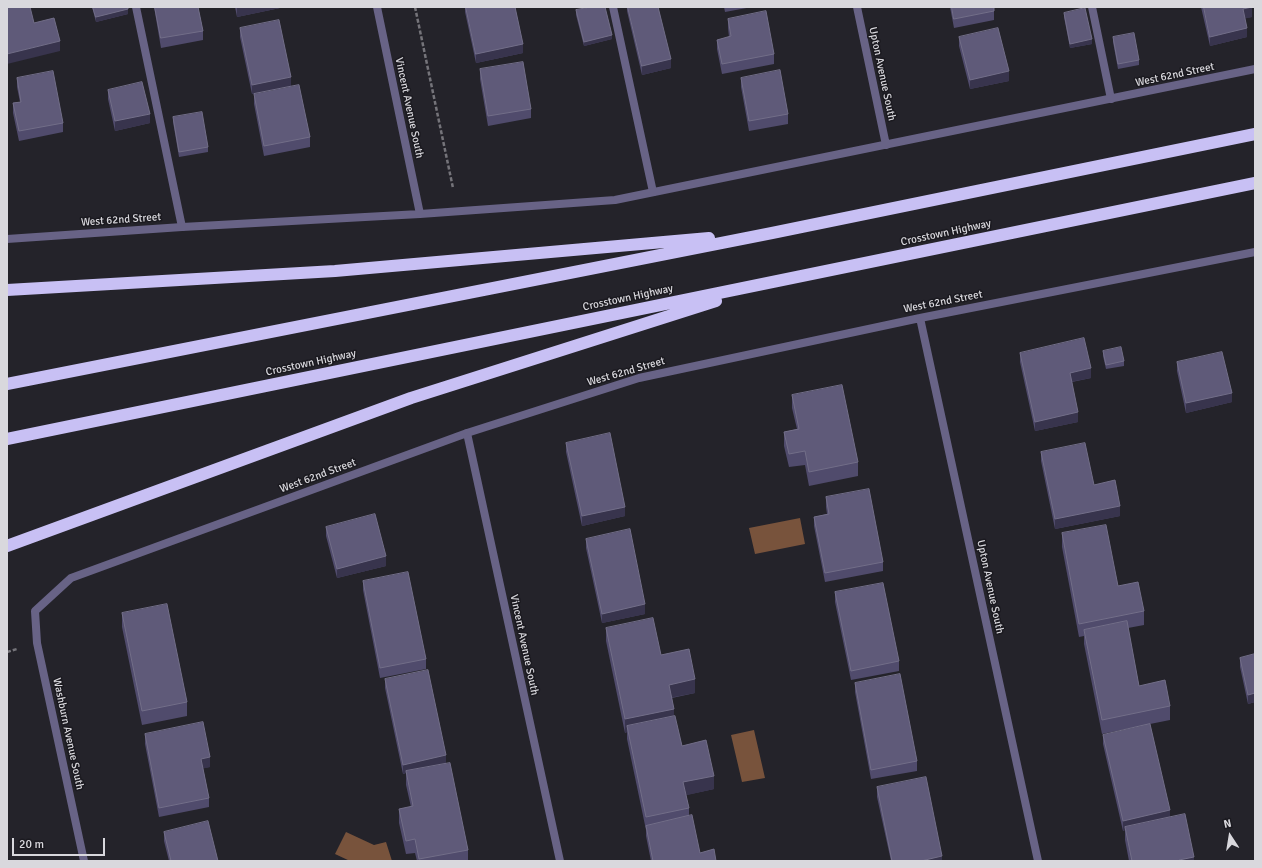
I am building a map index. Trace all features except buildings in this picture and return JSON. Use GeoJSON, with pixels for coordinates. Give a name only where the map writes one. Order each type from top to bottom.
{"type":"FeatureCollection","features":[{"type":"Feature","properties":{"kind":"highway"},"geometry":{"type":"LineString","coordinates":[[7,384],[772,233],[1255,134]]}},
{"type":"Feature","properties":{"kind":"highway","name":"Crosstown Highway"},"geometry":{"type":"LineString","coordinates":[[7,438],[1255,183]]}},
{"type":"Feature","properties":{"kind":"highway"},"geometry":{"type":"LineString","coordinates":[[7,290],[335,271],[772,233]]}},
{"type":"Feature","properties":{"kind":"highway"},"geometry":{"type":"LineString","coordinates":[[7,546],[410,398],[776,282]]}},
{"type":"Feature","properties":{"kind":"street"},"geometry":{"type":"LineString","coordinates":[[136,7],[182,227]]}},
{"type":"Feature","properties":{"kind":"street","name":"Vincent Avenue South"},"geometry":{"type":"LineString","coordinates":[[377,7],[420,214]]}},
{"type":"Feature","properties":{"kind":"street"},"geometry":{"type":"LineString","coordinates":[[613,7],[653,192]]}},
{"type":"Feature","properties":{"kind":"street","name":"Upton Avenue South"},"geometry":{"type":"LineString","coordinates":[[857,7],[886,145]]}},
{"type":"Feature","properties":{"kind":"street"},"geometry":{"type":"LineString","coordinates":[[1092,7],[1111,99]]}},
{"type":"Feature","properties":{"kind":"street","name":"West 62nd Street"},"geometry":{"type":"LineString","coordinates":[[7,239],[182,227],[420,214],[615,200],[1255,69]]}},
{"type":"Feature","properties":{"kind":"street","name":"West 62nd Street"},"geometry":{"type":"LineString","coordinates":[[35,611],[71,578],[467,433],[639,378],[920,318],[1255,252]]}},
{"type":"Feature","properties":{"kind":"street","name":"Upton Avenue South"},"geometry":{"type":"LineString","coordinates":[[920,318],[1038,861]]}},
{"type":"Feature","properties":{"kind":"street","name":"Vincent Avenue South"},"geometry":{"type":"LineString","coordinates":[[467,433],[560,861]]}},
{"type":"Feature","properties":{"kind":"street","name":"Washburn Avenue South"},"geometry":{"type":"LineString","coordinates":[[35,611],[37,643],[84,861]]}},
{"type":"Feature","properties":{"kind":"path"},"geometry":{"type":"LineString","coordinates":[[415,7],[453,188]]}},
{"type":"Feature","properties":{"kind":"shaded area"},"geometry":{"type":"Polygon","coordinates":[[[800,518],[805,544],[755,554],[749,528],[800,518]]]}},
{"type":"Feature","properties":{"kind":"shaded area"},"geometry":{"type":"Polygon","coordinates":[[[754,730],[765,778],[742,782],[731,735],[754,730]]]}},
{"type":"Feature","properties":{"kind":"shaded area"},"geometry":{"type":"Polygon","coordinates":[[[346,832],[374,845],[386,842],[392,861],[350,861],[335,854],[346,832]]]}}]}
